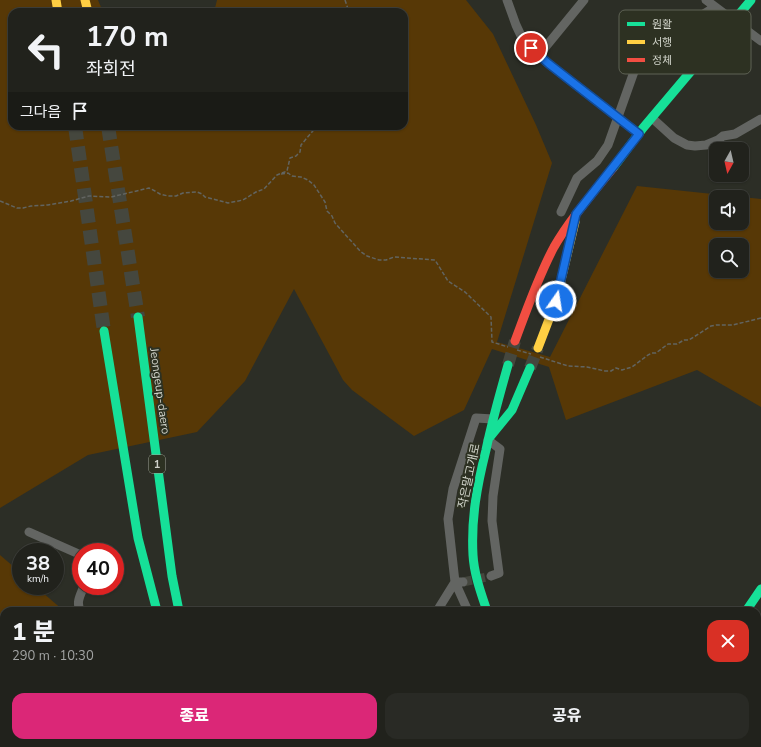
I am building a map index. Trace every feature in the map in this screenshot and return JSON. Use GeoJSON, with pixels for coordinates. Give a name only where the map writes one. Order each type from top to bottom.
{"type":"FeatureCollection","features":[{"type":"Feature","properties":{"kind":"street"},"geometry":{"type":"LineString","coordinates":[[507,0],[524,42],[639,134]]}},
{"type":"Feature","properties":{"kind":"street"},"geometry":{"type":"LineString","coordinates":[[539,55],[584,0]]}},
{"type":"Feature","properties":{"kind":"street"},"geometry":{"type":"LineString","coordinates":[[706,0],[719,10]]}},
{"type":"Feature","properties":{"kind":"street"},"geometry":{"type":"LineString","coordinates":[[743,10],[751,0]]}},
{"type":"Feature","properties":{"kind":"street"},"geometry":{"type":"LineString","coordinates":[[710,10],[715,7]]}},
{"type":"Feature","properties":{"kind":"street"},"geometry":{"type":"LineString","coordinates":[[751,34],[761,42]]}},
{"type":"Feature","properties":{"kind":"street"},"geometry":{"type":"LineString","coordinates":[[561,212],[577,178],[597,161],[605,150],[634,74]]}},
{"type":"Feature","properties":{"kind":"street"},"geometry":{"type":"LineString","coordinates":[[512,346],[540,273],[555,246],[576,214],[639,134],[689,74]]}},
{"type":"Feature","properties":{"kind":"street"},"geometry":{"type":"LineString","coordinates":[[652,118],[674,138],[687,145],[695,146],[706,145],[723,136],[735,134],[761,120]]}},
{"type":"Feature","properties":{"kind":"street"},"geometry":{"type":"LineString","coordinates":[[538,348],[556,301],[576,214]]}},
{"type":"Feature","properties":{"kind":"street","name":"Jeongeup-daero"},"geometry":{"type":"LineString","coordinates":[[138,317],[172,576],[178,607]]}},
{"type":"Feature","properties":{"kind":"street"},"geometry":{"type":"LineString","coordinates":[[104,331],[138,538],[157,607]]}},
{"type":"Feature","properties":{"kind":"street","name":"작은말고개로"},"geometry":{"type":"LineString","coordinates":[[486,607],[477,579],[473,556],[473,517],[476,492],[493,419],[508,365]]}},
{"type":"Feature","properties":{"kind":"street","name":"작은말고개로"},"geometry":{"type":"LineString","coordinates":[[488,440],[512,410],[530,368]]}},
{"type":"Feature","properties":{"kind":"street"},"geometry":{"type":"LineString","coordinates":[[467,607],[459,582],[448,519],[453,489],[476,418],[493,419]]}},
{"type":"Feature","properties":{"kind":"street"},"geometry":{"type":"LineString","coordinates":[[488,440],[500,449],[493,496],[492,521],[499,574],[491,576]]}},
{"type":"Feature","properties":{"kind":"street"},"geometry":{"type":"LineString","coordinates":[[29,532],[72,551]]}},
{"type":"Feature","properties":{"kind":"street"},"geometry":{"type":"LineString","coordinates":[[172,576],[184,599],[185,607]]}},
{"type":"Feature","properties":{"kind":"street"},"geometry":{"type":"LineString","coordinates":[[440,607],[459,582]]}},
{"type":"Feature","properties":{"kind":"street"},"geometry":{"type":"LineString","coordinates":[[749,607],[761,589]]}},
{"type":"Feature","properties":{"kind":"street"},"geometry":{"type":"LineString","coordinates":[[78,607],[81,595]]}},
{"type":"Feature","properties":{"kind":"path"},"geometry":{"type":"LineString","coordinates":[[0,201],[9,205],[23,208],[70,202],[89,196],[111,197],[149,188],[160,194],[168,196],[176,196],[183,192],[196,192],[205,197],[228,203],[243,200],[264,189],[275,177],[287,171],[290,158],[296,156],[300,152],[301,145],[314,130]]}},
{"type":"Feature","properties":{"kind":"path"},"geometry":{"type":"LineString","coordinates":[[281,174],[288,173],[292,176],[301,177],[314,184],[325,202],[327,211],[332,216],[335,223],[360,251],[367,256],[379,260],[386,260],[394,257],[436,260],[448,281],[465,292],[491,317],[492,342],[512,346],[568,366],[587,367],[605,371],[611,371],[616,368],[622,370],[632,367],[648,355],[656,353],[668,344],[677,344],[684,340],[689,340],[711,326],[721,324],[734,325],[761,318]]}},
{"type":"Feature","properties":{"kind":"shaded area"},"geometry":{"type":"Polygon","coordinates":[[[0,0],[98,0],[101,8],[8,8],[8,130],[408,130],[408,8],[215,8],[217,0],[466,0],[493,34],[536,125],[552,163],[497,342],[550,357],[637,186],[709,194],[709,230],[749,230],[749,198],[761,199],[761,407],[697,370],[566,420],[549,367],[492,349],[464,410],[414,436],[352,390],[343,380],[294,289],[245,381],[197,432],[88,455],[0,508],[0,0]]]}},
{"type":"Feature","properties":{"kind":"shaded area"},"geometry":{"type":"Polygon","coordinates":[[[0,555],[12,565],[12,595],[45,595],[59,607],[0,607],[0,555]]]}},
{"type":"Feature","properties":{"kind":"tunnel"},"geometry":{"type":"LineString","coordinates":[[76,130],[104,331]]}},
{"type":"Feature","properties":{"kind":"tunnel"},"geometry":{"type":"LineString","coordinates":[[109,130],[138,317]]}},
{"type":"Feature","properties":{"kind":"tunnel"},"geometry":{"type":"LineString","coordinates":[[508,365],[515,341]]}},
{"type":"Feature","properties":{"kind":"tunnel"},"geometry":{"type":"LineString","coordinates":[[530,368],[538,348]]}},
{"type":"Feature","properties":{"kind":"tunnel"},"geometry":{"type":"LineString","coordinates":[[463,582],[491,576]]}},
{"type":"Feature","properties":{"kind":"traffic: fast"},"geometry":{"type":"LineString","coordinates":[[743,10],[751,0]]}},
{"type":"Feature","properties":{"kind":"traffic: fast"},"geometry":{"type":"LineString","coordinates":[[613,168],[643,128],[689,74]]}},
{"type":"Feature","properties":{"kind":"traffic: fast"},"geometry":{"type":"LineString","coordinates":[[138,317],[172,576],[178,607]]}},
{"type":"Feature","properties":{"kind":"traffic: fast"},"geometry":{"type":"LineString","coordinates":[[104,331],[138,538],[156,607]]}},
{"type":"Feature","properties":{"kind":"traffic: fast"},"geometry":{"type":"LineString","coordinates":[[486,607],[478,583],[474,562],[474,515],[477,489],[493,418],[508,365]]}},
{"type":"Feature","properties":{"kind":"traffic: fast"},"geometry":{"type":"LineString","coordinates":[[490,437],[512,410],[530,368]]}},
{"type":"Feature","properties":{"kind":"traffic: fast"},"geometry":{"type":"LineString","coordinates":[[749,607],[761,589]]}},
{"type":"Feature","properties":{"kind":"traffic: slow"},"geometry":{"type":"LineString","coordinates":[[56,0],[57,8]]}},
{"type":"Feature","properties":{"kind":"traffic: slow"},"geometry":{"type":"LineString","coordinates":[[85,0],[87,8]]}},
{"type":"Feature","properties":{"kind":"traffic: slow"},"geometry":{"type":"LineString","coordinates":[[538,348],[556,301],[575,222]]}},
{"type":"Feature","properties":{"kind":"traffic: jam"},"geometry":{"type":"LineString","coordinates":[[515,341],[528,305],[554,247],[574,216],[613,168]]}},
{"type":"Feature","properties":{"kind":"route"},"geometry":{"type":"LineString","coordinates":[[531,48],[549,64],[639,134],[576,214],[556,301]]}}]}
